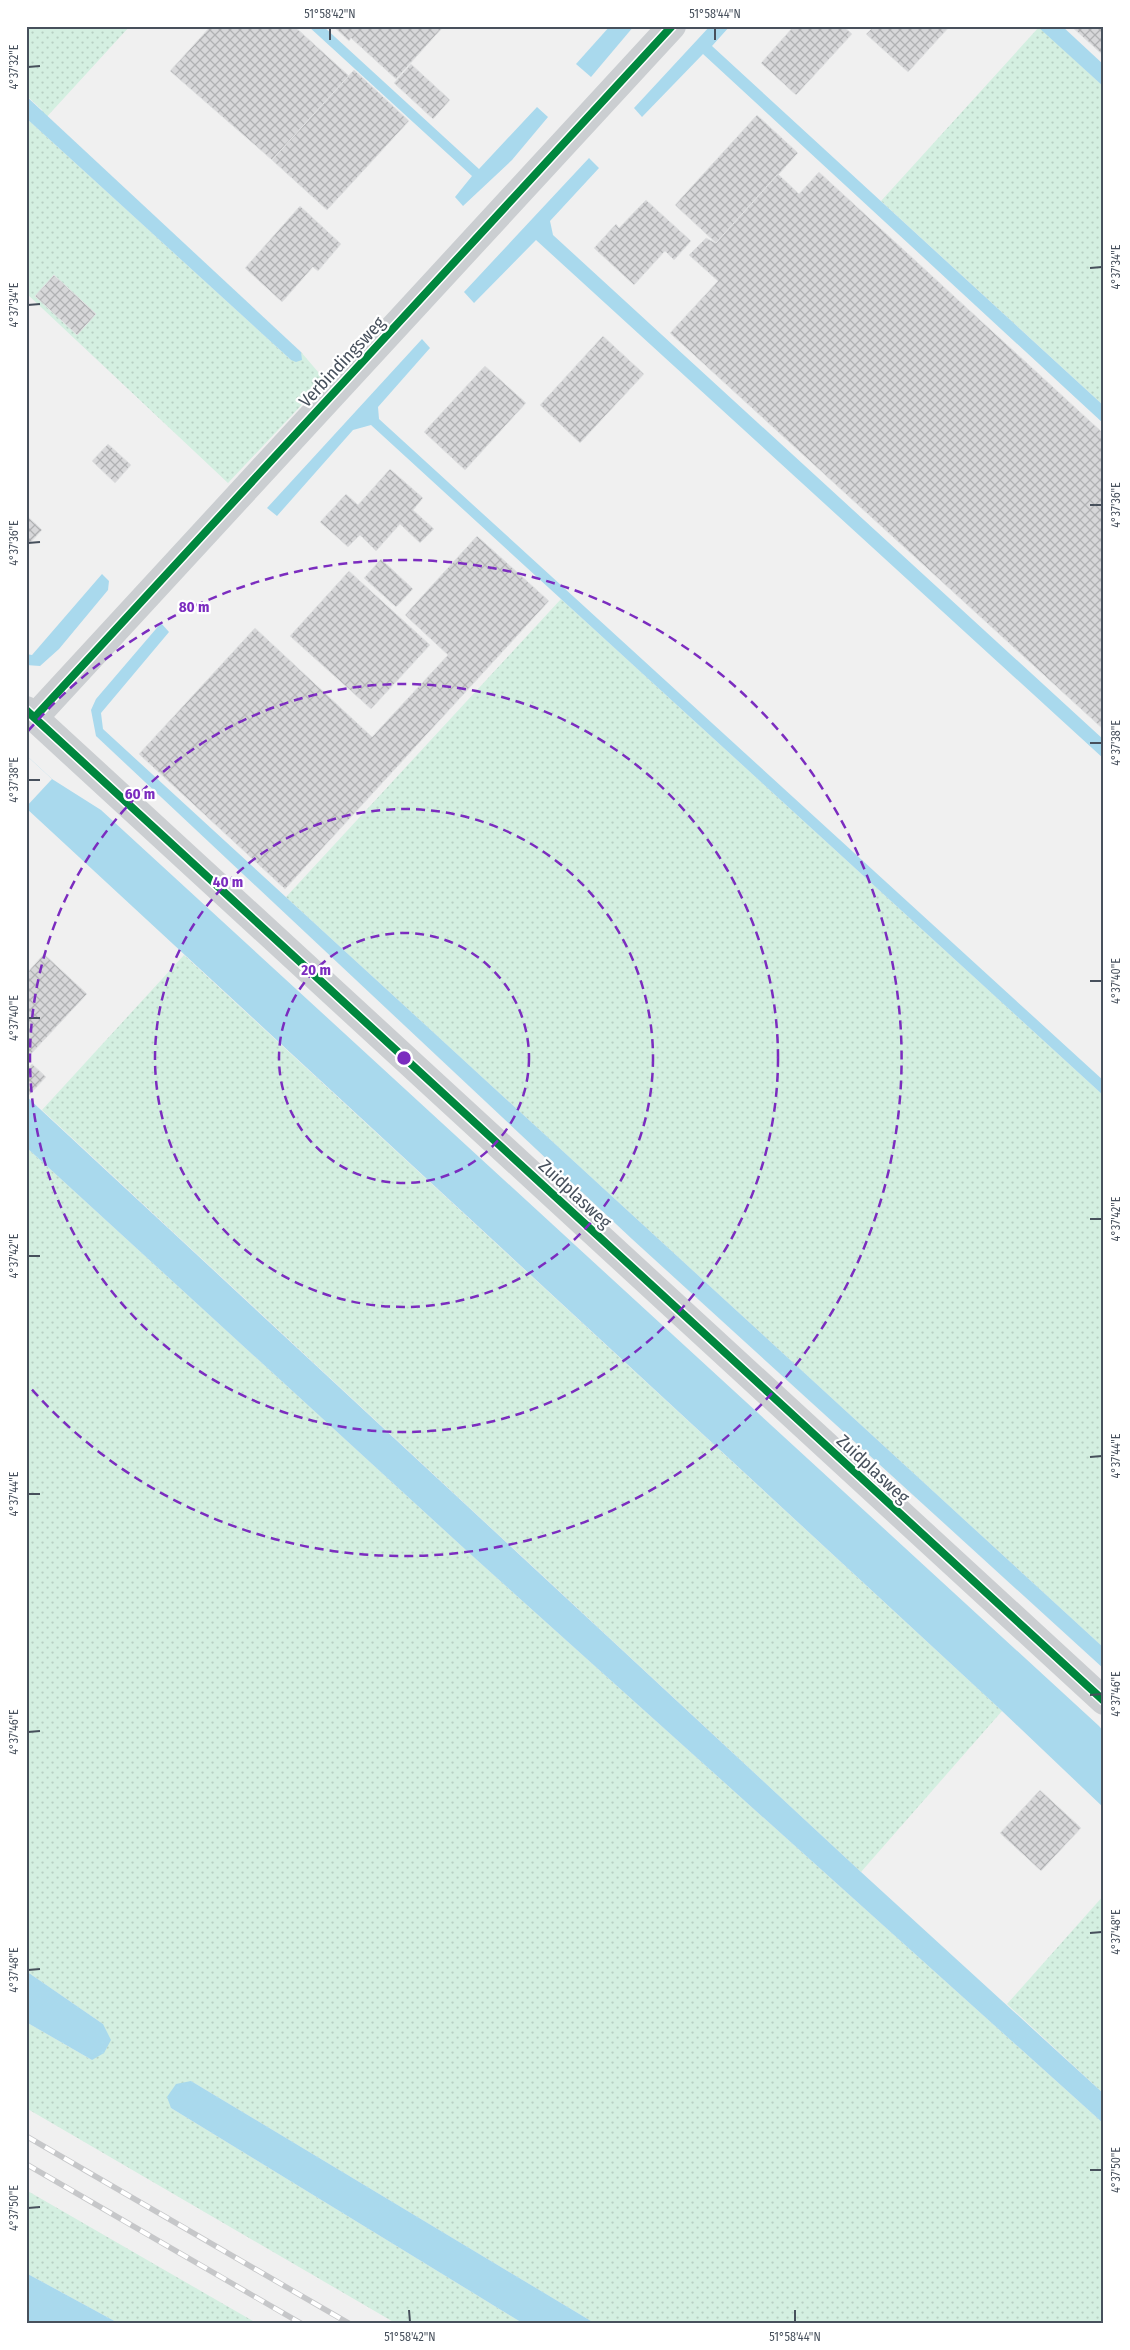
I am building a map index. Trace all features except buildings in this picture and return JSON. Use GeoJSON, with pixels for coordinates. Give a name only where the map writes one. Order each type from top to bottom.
{"type":"FeatureCollection","features":[{"type":"Feature","properties":{"kind":"street","name":"Verbindingsweg"},"geometry":{"type":"LineString","coordinates":[[30,714],[672,26]]}},
{"type":"Feature","properties":{"kind":"street","name":"Zuidplasweg"},"geometry":{"type":"LineString","coordinates":[[30,714],[1104,1701]]}},
{"type":"Feature","properties":{"kind":"green space"},"geometry":{"type":"Polygon","coordinates":[[[26,26],[130,26],[43,121],[42,110],[26,95],[26,26]]]}},
{"type":"Feature","properties":{"kind":"green space"},"geometry":{"type":"Polygon","coordinates":[[[1039,27],[1104,87],[1104,406],[881,201],[1039,27]]]}},
{"type":"Feature","properties":{"kind":"green space"},"geometry":{"type":"Polygon","coordinates":[[[26,118],[291,360],[301,360],[301,352],[325,380],[228,483],[26,293],[26,118]]]}},
{"type":"Feature","properties":{"kind":"green space"},"geometry":{"type":"Polygon","coordinates":[[[561,599],[1104,1096],[1104,1648],[286,897],[561,599]]]}},
{"type":"Feature","properties":{"kind":"green space"},"geometry":{"type":"Polygon","coordinates":[[[184,955],[1002,1711],[861,1872],[42,1110],[184,955]]]}},
{"type":"Feature","properties":{"kind":"green space"},"geometry":{"type":"Polygon","coordinates":[[[26,1147],[467,1551],[1104,2124],[1104,2324],[596,2324],[191,2081],[171,2108],[524,2324],[397,2324],[26,2108],[26,2022],[92,2060],[103,2024],[26,1971],[26,1147]]]}},
{"type":"Feature","properties":{"kind":"green space"},"geometry":{"type":"Polygon","coordinates":[[[1104,1895],[1104,2094],[1007,2004],[1104,1895]]]}},
{"type":"Feature","properties":{"kind":"green space"},"geometry":{"type":"Polygon","coordinates":[[[26,2190],[258,2324],[120,2324],[26,2273],[26,2190]]]}},
{"type":"Feature","properties":{"kind":"water"},"geometry":{"type":"Polygon","coordinates":[[[308,26],[323,26],[479,169],[537,107],[548,117],[512,160],[463,206],[455,197],[472,176],[308,26]]]}},
{"type":"Feature","properties":{"kind":"water"},"geometry":{"type":"Polygon","coordinates":[[[610,26],[634,26],[591,77],[576,64],[610,26]]]}},
{"type":"Feature","properties":{"kind":"water"},"geometry":{"type":"Polygon","coordinates":[[[710,26],[730,26],[712,46],[1104,406],[1104,424],[703,54],[642,117],[634,108],[710,26]]]}},
{"type":"Feature","properties":{"kind":"water"},"geometry":{"type":"Polygon","coordinates":[[[1037,26],[1062,26],[1104,65],[1104,87],[1037,26]]]}},
{"type":"Feature","properties":{"kind":"water"},"geometry":{"type":"Polygon","coordinates":[[[26,96],[301,352],[302,360],[296,362],[291,360],[26,118],[26,96]]]}},
{"type":"Feature","properties":{"kind":"water"},"geometry":{"type":"Polygon","coordinates":[[[589,158],[599,168],[550,221],[553,235],[1104,740],[1104,759],[536,240],[474,303],[464,292],[589,158]]]}},
{"type":"Feature","properties":{"kind":"water"},"geometry":{"type":"Polygon","coordinates":[[[422,339],[430,348],[378,407],[379,419],[1104,1081],[1104,1096],[371,425],[353,430],[277,516],[267,508],[422,339]]]}},
{"type":"Feature","properties":{"kind":"water"},"geometry":{"type":"Polygon","coordinates":[[[102,574],[109,581],[108,590],[59,649],[40,666],[26,665],[26,654],[32,655],[102,574]]]}},
{"type":"Feature","properties":{"kind":"water"},"geometry":{"type":"Polygon","coordinates":[[[161,623],[169,632],[101,713],[103,729],[1104,1648],[1104,1669],[632,1239],[96,736],[91,710],[96,699],[161,623]]]}},
{"type":"Feature","properties":{"kind":"water"},"geometry":{"type":"Polygon","coordinates":[[[26,755],[52,779],[101,810],[1099,1726],[1104,1732],[1104,1808],[1002,1711],[26,808],[26,755]]]}},
{"type":"Feature","properties":{"kind":"water"},"geometry":{"type":"Polygon","coordinates":[[[26,1096],[861,1872],[1104,2094],[1104,2124],[467,1551],[26,1147],[26,1096]]]}},
{"type":"Feature","properties":{"kind":"water"},"geometry":{"type":"Polygon","coordinates":[[[26,1971],[103,2024],[111,2040],[104,2053],[92,2060],[26,2022],[26,1971]]]}},
{"type":"Feature","properties":{"kind":"water"},"geometry":{"type":"Polygon","coordinates":[[[191,2081],[596,2324],[524,2324],[171,2108],[167,2097],[176,2084],[191,2081]]]}},
{"type":"Feature","properties":{"kind":"water"},"geometry":{"type":"Polygon","coordinates":[[[26,2273],[120,2324],[26,2324],[26,2273]]]}},
{"type":"Feature","properties":{"kind":"pier"},"geometry":{"type":"Polygon","coordinates":[[[26,755],[52,779],[26,807],[26,755]]]}},
{"type":"Feature","properties":{"kind":"railway"},"geometry":{"type":"LineString","coordinates":[[26,2136],[350,2324]]}},
{"type":"Feature","properties":{"kind":"railway"},"geometry":{"type":"LineString","coordinates":[[26,2164],[302,2324]]}},
{"type":"Feature","properties":{"kind":"cycle path"},"geometry":{"type":"LineString","coordinates":[[35,717],[672,26]]}},
{"type":"Feature","properties":{"kind":"cycle path"},"geometry":{"type":"LineString","coordinates":[[26,710],[1104,1701]]}}]}
